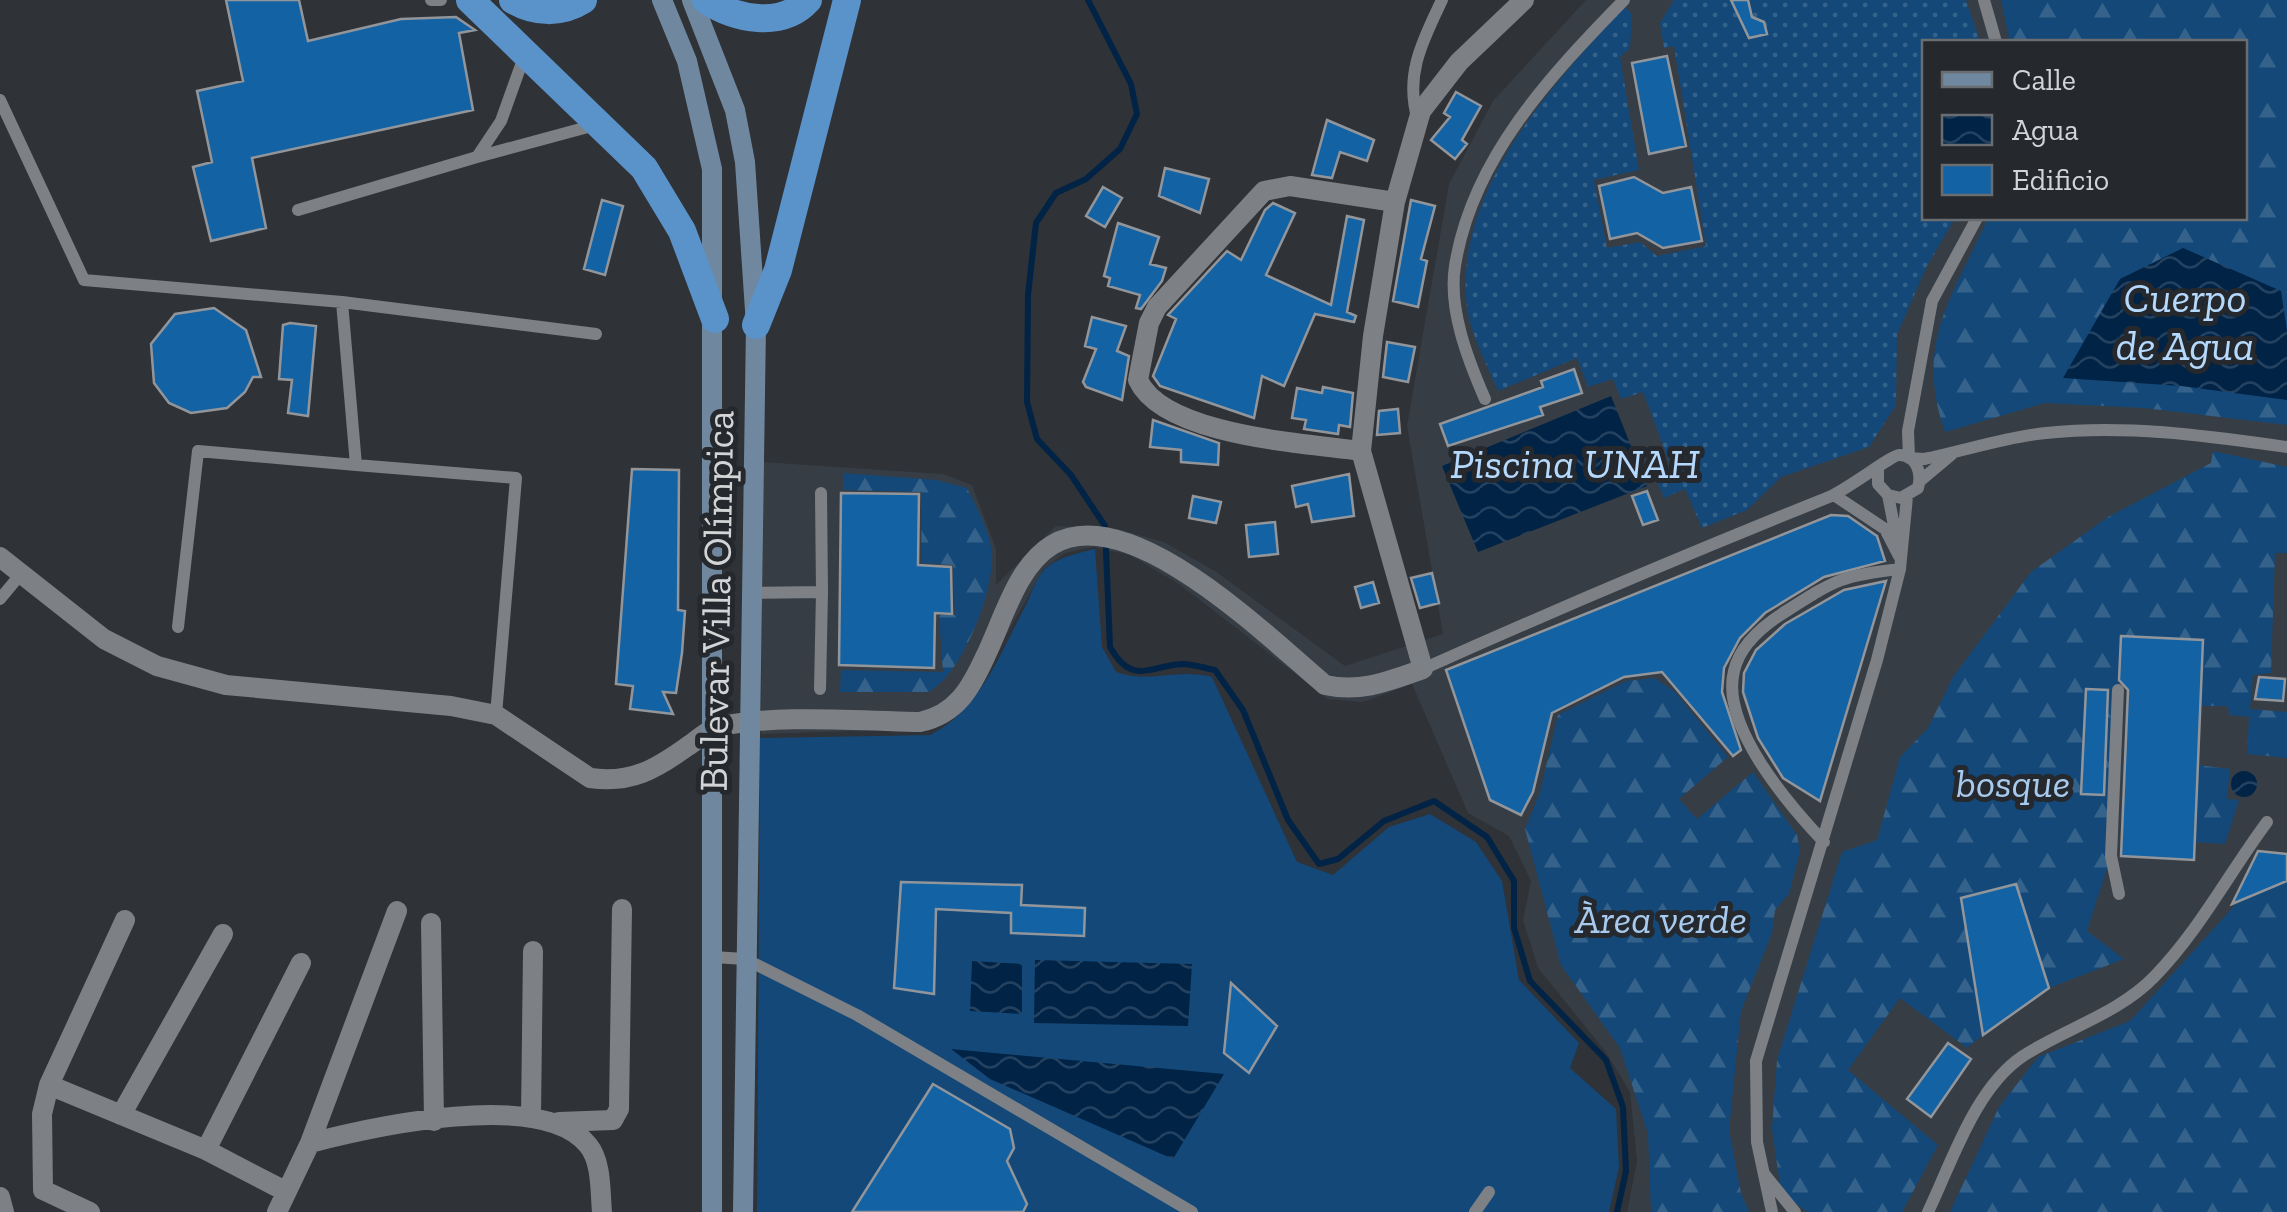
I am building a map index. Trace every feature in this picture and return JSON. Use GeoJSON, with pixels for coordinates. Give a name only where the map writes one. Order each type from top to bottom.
{"type":"FeatureCollection","features":[{"type":"Feature","properties":{"kind":"highway"},"geometry":{"type":"LineString","coordinates":[[470,0],[644,168],[682,231],[715,319]]}},
{"type":"Feature","properties":{"kind":"highway"},"geometry":{"type":"LineString","coordinates":[[513,0],[543,11],[571,7],[583,0]]}},
{"type":"Feature","properties":{"kind":"highway"},"geometry":{"type":"LineString","coordinates":[[706,0],[723,11],[750,18],[776,18],[808,0]]}},
{"type":"Feature","properties":{"kind":"highway"},"geometry":{"type":"LineString","coordinates":[[756,324],[778,270],[847,0]]}},
{"type":"Feature","properties":{"kind":"main road","name":"Bulevar Villa Olímpica"},"geometry":{"type":"LineString","coordinates":[[662,0],[687,62],[712,170],[712,1212]]}},
{"type":"Feature","properties":{"kind":"main road","name":"Bulevar Villa Olímpica"},"geometry":{"type":"LineString","coordinates":[[692,0],[738,128],[745,162],[756,324],[743,1212]]}},
{"type":"Feature","properties":{"kind":"street"},"geometry":{"type":"LineString","coordinates":[[0,557],[104,639],[157,666],[226,685],[451,706],[496,715],[590,778],[604,780],[626,780],[650,772],[712,729],[751,723],[920,722],[942,717],[971,686],[1032,562],[1054,544],[1083,537],[1130,543],[1200,580],[1325,685],[1348,690],[1370,687],[1422,669],[1360,451],[1372,336],[1394,202],[1418,120],[1459,62],[1524,0]]}},
{"type":"Feature","properties":{"kind":"street"},"geometry":{"type":"LineString","coordinates":[[1360,451],[1227,431],[1159,407],[1138,380],[1149,323],[1157,307],[1264,191],[1290,186],[1394,202]]}},
{"type":"Feature","properties":{"kind":"street"},"geometry":{"type":"LineString","coordinates":[[310,1143],[373,1127],[434,1121],[530,1116],[552,1122],[613,1120],[619,1108],[622,909]]}},
{"type":"Feature","properties":{"kind":"street"},"geometry":{"type":"LineString","coordinates":[[277,1212],[310,1143],[397,911]]}},
{"type":"Feature","properties":{"kind":"street"},"geometry":{"type":"LineString","coordinates":[[90,1212],[44,1190],[42,1114],[49,1085],[125,920]]}},
{"type":"Feature","properties":{"kind":"street"},"geometry":{"type":"LineString","coordinates":[[431,923],[434,1121]]}},
{"type":"Feature","properties":{"kind":"street"},"geometry":{"type":"LineString","coordinates":[[121,1115],[223,934]]}},
{"type":"Feature","properties":{"kind":"street"},"geometry":{"type":"LineString","coordinates":[[530,1116],[533,952]]}},
{"type":"Feature","properties":{"kind":"street"},"geometry":{"type":"LineString","coordinates":[[206,1150],[301,962]]}},
{"type":"Feature","properties":{"kind":"street"},"geometry":{"type":"LineString","coordinates":[[49,1085],[206,1150],[286,1192]]}},
{"type":"Feature","properties":{"kind":"street"},"geometry":{"type":"LineString","coordinates":[[552,1122],[588,1145],[598,1168],[602,1212]]}},
{"type":"Feature","properties":{"kind":"street"},"geometry":{"type":"LineString","coordinates":[[0,1197],[4,1212]]}},
{"type":"Feature","properties":{"kind":"lane"},"geometry":{"type":"LineString","coordinates":[[431,0],[442,0]]}},
{"type":"Feature","properties":{"kind":"lane"},"geometry":{"type":"LineString","coordinates":[[1418,120],[1412,99],[1415,57],[1442,0]]}},
{"type":"Feature","properties":{"kind":"lane"},"geometry":{"type":"LineString","coordinates":[[1485,399],[1464,348],[1454,269],[1477,184],[1554,72],[1624,0]]}},
{"type":"Feature","properties":{"kind":"lane"},"geometry":{"type":"LineString","coordinates":[[1984,0],[1995,40]]}},
{"type":"Feature","properties":{"kind":"lane"},"geometry":{"type":"LineString","coordinates":[[477,157],[500,121],[526,52]]}},
{"type":"Feature","properties":{"kind":"lane"},"geometry":{"type":"LineString","coordinates":[[0,100],[84,280],[342,302],[596,334]]}},
{"type":"Feature","properties":{"kind":"lane"},"geometry":{"type":"LineString","coordinates":[[298,210],[600,124]]}},
{"type":"Feature","properties":{"kind":"lane"},"geometry":{"type":"LineString","coordinates":[[1920,482],[1918,468],[1910,458],[1908,431],[1932,302],[1977,220]]}},
{"type":"Feature","properties":{"kind":"lane"},"geometry":{"type":"LineString","coordinates":[[342,302],[356,465]]}},
{"type":"Feature","properties":{"kind":"lane"},"geometry":{"type":"LineString","coordinates":[[1883,463],[1953,453],[1998,440],[2106,430],[2209,436],[2287,447]]}},
{"type":"Feature","properties":{"kind":"lane"},"geometry":{"type":"LineString","coordinates":[[1422,669],[1682,554],[1834,496],[1883,463],[1908,431]]}},
{"type":"Feature","properties":{"kind":"lane"},"geometry":{"type":"LineString","coordinates":[[178,627],[198,452],[516,478],[496,715]]}},
{"type":"Feature","properties":{"kind":"lane"},"geometry":{"type":"LineString","coordinates":[[1772,1212],[1762,1171],[1756,1061],[1824,842],[1900,564],[1907,496],[1953,453]]}},
{"type":"Feature","properties":{"kind":"lane"},"geometry":{"type":"LineString","coordinates":[[1883,463],[1885,493],[1900,564]]}},
{"type":"Feature","properties":{"kind":"lane"},"geometry":{"type":"LineString","coordinates":[[820,493],[820,689]]}},
{"type":"Feature","properties":{"kind":"lane"},"geometry":{"type":"LineString","coordinates":[[1834,496],[1907,496]]}},
{"type":"Feature","properties":{"kind":"lane"},"geometry":{"type":"LineString","coordinates":[[1834,496],[1885,530],[1900,564]]}},
{"type":"Feature","properties":{"kind":"lane"},"geometry":{"type":"LineString","coordinates":[[1824,842],[1786,801],[1766,770],[1742,724],[1733,674],[1744,648],[1770,621],[1839,577],[1900,564]]}},
{"type":"Feature","properties":{"kind":"lane"},"geometry":{"type":"LineString","coordinates":[[0,598],[20,575]]}},
{"type":"Feature","properties":{"kind":"lane"},"geometry":{"type":"LineString","coordinates":[[750,593],[822,592]]}},
{"type":"Feature","properties":{"kind":"lane"},"geometry":{"type":"LineString","coordinates":[[2118,690],[2111,856],[2119,894]]}},
{"type":"Feature","properties":{"kind":"lane"},"geometry":{"type":"LineString","coordinates":[[1928,1212],[1990,1090],[2020,1058],[2128,1000],[2155,977],[2267,822]]}},
{"type":"Feature","properties":{"kind":"lane"},"geometry":{"type":"LineString","coordinates":[[712,957],[745,959],[857,1015],[1192,1212]]}},
{"type":"Feature","properties":{"kind":"lane"},"geometry":{"type":"LineString","coordinates":[[1762,1171],[1795,1212]]}},
{"type":"Feature","properties":{"kind":"lane"},"geometry":{"type":"LineString","coordinates":[[1476,1212],[1490,1192]]}},
{"type":"Feature","properties":{"kind":"shaded area"},"geometry":{"type":"Polygon","coordinates":[[[1586,0],[2287,0],[2287,1212],[1627,1212],[1637,1161],[1630,1092],[1605,1051],[1538,968],[1523,920],[1531,881],[1509,836],[1468,813],[1412,684],[1363,702],[1328,699],[1179,584],[1130,555],[1093,547],[1065,553],[1043,570],[972,696],[886,730],[761,734],[763,462],[943,474],[972,485],[996,549],[996,585],[1056,526],[1118,529],[1164,542],[1215,571],[1345,666],[1443,634],[1407,426],[1449,184],[1493,101],[1586,0]]]}},
{"type":"Feature","properties":{"kind":"green space"},"geometry":{"type":"Polygon","coordinates":[[[1674,0],[1966,0],[1979,40],[1922,40],[1922,220],[1954,220],[1926,268],[1897,335],[1896,405],[1869,447],[1781,477],[1747,510],[1702,528],[1685,489],[1664,498],[1655,476],[1671,467],[1643,392],[1621,399],[1613,379],[1588,387],[1577,358],[1498,391],[1473,333],[1466,297],[1468,255],[1478,215],[1495,176],[1542,102],[1625,7],[1632,14],[1630,48],[1620,57],[1639,170],[1594,180],[1607,248],[1640,242],[1657,256],[1706,246],[1674,46],[1664,48],[1660,23],[1674,0]]]}},
{"type":"Feature","properties":{"kind":"green space"},"geometry":{"type":"Polygon","coordinates":[[[2001,0],[2287,0],[2287,425],[2144,408],[2045,403],[1945,432],[1936,401],[1935,346],[1950,297],[1987,220],[2247,220],[2247,40],[2010,40],[2001,0]]]}},
{"type":"Feature","properties":{"kind":"green space","name":"bosque"},"geometry":{"type":"Polygon","coordinates":[[[2213,451],[2287,467],[2287,553],[2275,553],[2271,673],[2253,675],[2250,709],[2287,712],[2287,758],[2247,754],[2249,717],[2229,715],[2228,706],[2201,706],[2203,640],[2121,636],[2111,856],[2087,931],[2124,959],[2049,988],[2016,884],[1962,898],[1983,1035],[1967,1048],[1900,998],[1848,1070],[1938,1145],[1902,1212],[1807,1212],[1781,1192],[1772,1129],[1777,1060],[1842,852],[1877,840],[1900,757],[1928,728],[1953,677],[2031,572],[2108,517],[2211,463],[2213,451]]]}},
{"type":"Feature","properties":{"kind":"green space"},"geometry":{"type":"Polygon","coordinates":[[[843,473],[937,480],[967,488],[986,529],[992,554],[982,610],[953,669],[928,692],[840,692],[841,670],[943,672],[939,615],[955,615],[953,565],[921,563],[922,492],[843,490],[843,473]]]}},
{"type":"Feature","properties":{"kind":"green space"},"geometry":{"type":"Polygon","coordinates":[[[1095,549],[1102,647],[1116,672],[1141,677],[1212,677],[1297,862],[1333,875],[1389,827],[1430,814],[1476,842],[1502,881],[1519,980],[1579,1043],[1570,1068],[1616,1109],[1619,1167],[1609,1212],[757,1212],[760,738],[930,735],[963,711],[976,695],[1044,570],[1061,559],[1095,549]]]}},
{"type":"Feature","properties":{"kind":"green space","name":"Àrea verde"},"geometry":{"type":"Polygon","coordinates":[[[1655,678],[1674,691],[1728,757],[1679,799],[1697,819],[1753,772],[1797,835],[1800,851],[1789,894],[1775,910],[1772,933],[1741,1011],[1729,1130],[1741,1193],[1749,1212],[1651,1212],[1648,1134],[1620,1048],[1561,965],[1525,829],[1540,792],[1558,715],[1626,681],[1655,678]]]}},
{"type":"Feature","properties":{"kind":"green space"},"geometry":{"type":"Polygon","coordinates":[[[2198,765],[2230,769],[2227,799],[2239,800],[2225,844],[2195,842],[2198,765]]]}},
{"type":"Feature","properties":{"kind":"green space"},"geometry":{"type":"Polygon","coordinates":[[[2287,881],[2287,1212],[1950,1212],[1999,1107],[2038,1057],[2130,1021],[2236,904],[2287,881]]]}},
{"type":"Feature","properties":{"kind":"water","name":"Cuerpo de Agua"},"geometry":{"type":"Polygon","coordinates":[[[2183,248],[2281,291],[2287,331],[2287,400],[2181,386],[2063,378],[2120,279],[2183,248]]]}},
{"type":"Feature","properties":{"kind":"water","name":"Piscina UNAH"},"geometry":{"type":"Polygon","coordinates":[[[1611,396],[1647,486],[1478,552],[1442,466],[1611,396]]]}},
{"type":"Feature","properties":{"kind":"water"},"geometry":{"type":"Polygon","coordinates":[[[2244,771],[2253,775],[2257,784],[2253,793],[2244,797],[2235,793],[2231,784],[2235,775],[2244,771]]]}},
{"type":"Feature","properties":{"kind":"water"},"geometry":{"type":"Polygon","coordinates":[[[1035,960],[1192,964],[1188,1026],[1034,1023],[1035,960]]]}},
{"type":"Feature","properties":{"kind":"water"},"geometry":{"type":"Polygon","coordinates":[[[972,961],[1022,964],[1022,1014],[970,1011],[972,961]]]}},
{"type":"Feature","properties":{"kind":"water"},"geometry":{"type":"Polygon","coordinates":[[[951,1049],[1224,1074],[1173,1159],[990,1079],[951,1049]]]}},
{"type":"Feature","properties":{"kind":"building"},"geometry":{"type":"Polygon","coordinates":[[[226,0],[299,0],[308,41],[401,19],[456,17],[475,30],[459,33],[473,110],[252,158],[266,228],[211,241],[193,167],[212,162],[197,91],[243,81],[226,0]]]}},
{"type":"Feature","properties":{"kind":"building"},"geometry":{"type":"Polygon","coordinates":[[[1731,0],[1748,0],[1752,17],[1764,22],[1767,34],[1749,38],[1731,0]]]}},
{"type":"Feature","properties":{"kind":"building"},"geometry":{"type":"Polygon","coordinates":[[[1667,56],[1686,146],[1649,154],[1632,63],[1667,56]]]}},
{"type":"Feature","properties":{"kind":"building"},"geometry":{"type":"Polygon","coordinates":[[[1456,92],[1481,106],[1462,140],[1467,144],[1455,159],[1431,140],[1450,117],[1444,113],[1456,92]]]}},
{"type":"Feature","properties":{"kind":"building"},"geometry":{"type":"Polygon","coordinates":[[[1327,120],[1374,140],[1367,161],[1340,152],[1332,178],[1312,175],[1327,120]]]}},
{"type":"Feature","properties":{"kind":"building"},"geometry":{"type":"Polygon","coordinates":[[[1165,168],[1209,179],[1200,213],[1159,196],[1165,168]]]}},
{"type":"Feature","properties":{"kind":"building"},"geometry":{"type":"Polygon","coordinates":[[[1634,177],[1663,193],[1691,187],[1702,241],[1663,248],[1637,233],[1610,239],[1599,186],[1634,177]]]}},
{"type":"Feature","properties":{"kind":"building"},"geometry":{"type":"Polygon","coordinates":[[[1103,187],[1122,198],[1105,227],[1086,216],[1103,187]]]}},
{"type":"Feature","properties":{"kind":"building"},"geometry":{"type":"Polygon","coordinates":[[[602,200],[623,206],[605,275],[584,269],[602,200]]]}},
{"type":"Feature","properties":{"kind":"building"},"geometry":{"type":"Polygon","coordinates":[[[1411,200],[1435,206],[1421,259],[1427,261],[1418,307],[1393,301],[1411,200]]]}},
{"type":"Feature","properties":{"kind":"building"},"geometry":{"type":"Polygon","coordinates":[[[1273,203],[1295,213],[1266,275],[1331,305],[1347,216],[1364,220],[1347,312],[1356,316],[1354,322],[1315,314],[1284,386],[1262,376],[1254,418],[1160,386],[1153,376],[1176,319],[1168,315],[1227,251],[1241,260],[1265,210],[1273,203]]]}},
{"type":"Feature","properties":{"kind":"building"},"geometry":{"type":"Polygon","coordinates":[[[1118,223],[1159,237],[1150,264],[1166,268],[1162,281],[1141,309],[1136,308],[1140,295],[1108,286],[1110,278],[1104,276],[1118,223]]]}},
{"type":"Feature","properties":{"kind":"building"},"geometry":{"type":"Polygon","coordinates":[[[214,308],[246,330],[261,377],[253,377],[245,392],[227,408],[191,413],[169,403],[154,383],[151,344],[175,314],[214,308]]]}},
{"type":"Feature","properties":{"kind":"building"},"geometry":{"type":"Polygon","coordinates":[[[1092,317],[1126,326],[1117,351],[1129,356],[1122,400],[1086,387],[1083,382],[1096,349],[1085,346],[1092,317]]]}},
{"type":"Feature","properties":{"kind":"building"},"geometry":{"type":"Polygon","coordinates":[[[283,325],[316,326],[308,416],[288,413],[292,380],[279,379],[283,325]]]}},
{"type":"Feature","properties":{"kind":"building"},"geometry":{"type":"Polygon","coordinates":[[[1387,342],[1415,347],[1408,382],[1383,377],[1387,342]]]}},
{"type":"Feature","properties":{"kind":"building"},"geometry":{"type":"Polygon","coordinates":[[[1574,369],[1582,393],[1540,407],[1543,415],[1448,446],[1440,424],[1543,387],[1541,381],[1574,369]]]}},
{"type":"Feature","properties":{"kind":"building"},"geometry":{"type":"Polygon","coordinates":[[[1323,387],[1353,393],[1350,427],[1339,425],[1338,434],[1304,429],[1306,420],[1292,418],[1297,388],[1322,393],[1323,387]]]}},
{"type":"Feature","properties":{"kind":"building"},"geometry":{"type":"Polygon","coordinates":[[[1398,409],[1400,433],[1377,435],[1379,411],[1398,409]]]}},
{"type":"Feature","properties":{"kind":"building"},"geometry":{"type":"Polygon","coordinates":[[[1153,420],[1219,443],[1218,465],[1181,462],[1181,450],[1150,447],[1153,420]]]}},
{"type":"Feature","properties":{"kind":"building"},"geometry":{"type":"Polygon","coordinates":[[[632,469],[679,470],[678,610],[685,611],[682,653],[676,693],[663,692],[673,714],[630,709],[633,686],[616,684],[632,469]]]}},
{"type":"Feature","properties":{"kind":"building"},"geometry":{"type":"Polygon","coordinates":[[[1349,474],[1354,516],[1312,522],[1308,504],[1296,507],[1292,486],[1349,474]]]}},
{"type":"Feature","properties":{"kind":"building"},"geometry":{"type":"Polygon","coordinates":[[[1647,491],[1658,520],[1643,525],[1632,496],[1647,491]]]}},
{"type":"Feature","properties":{"kind":"building"},"geometry":{"type":"Polygon","coordinates":[[[841,493],[919,494],[918,565],[951,567],[952,614],[935,613],[934,668],[839,665],[841,493]]]}},
{"type":"Feature","properties":{"kind":"building"},"geometry":{"type":"Polygon","coordinates":[[[1193,496],[1221,502],[1216,523],[1189,518],[1193,496]]]}},
{"type":"Feature","properties":{"kind":"building"},"geometry":{"type":"Polygon","coordinates":[[[1831,515],[1848,516],[1877,536],[1885,561],[1824,577],[1765,613],[1740,638],[1724,668],[1722,692],[1741,750],[1733,756],[1662,672],[1624,677],[1552,713],[1533,792],[1521,815],[1490,800],[1446,670],[1831,515]]]}},
{"type":"Feature","properties":{"kind":"building"},"geometry":{"type":"Polygon","coordinates":[[[1275,522],[1278,554],[1249,557],[1246,525],[1275,522]]]}},
{"type":"Feature","properties":{"kind":"building"},"geometry":{"type":"Polygon","coordinates":[[[1432,573],[1439,603],[1420,608],[1411,578],[1432,573]]]}},
{"type":"Feature","properties":{"kind":"building"},"geometry":{"type":"Polygon","coordinates":[[[1886,581],[1820,801],[1783,778],[1758,738],[1743,692],[1744,673],[1756,650],[1785,624],[1844,590],[1886,581]]]}},
{"type":"Feature","properties":{"kind":"building"},"geometry":{"type":"Polygon","coordinates":[[[1373,582],[1379,603],[1361,608],[1355,587],[1373,582]]]}},
{"type":"Feature","properties":{"kind":"building"},"geometry":{"type":"Polygon","coordinates":[[[2121,636],[2203,640],[2194,860],[2121,856],[2128,690],[2119,680],[2121,636]]]}},
{"type":"Feature","properties":{"kind":"building"},"geometry":{"type":"Polygon","coordinates":[[[2259,677],[2285,679],[2283,701],[2255,699],[2259,677]]]}},
{"type":"Feature","properties":{"kind":"building"},"geometry":{"type":"Polygon","coordinates":[[[2086,689],[2108,690],[2104,795],[2081,794],[2086,689]]]}},
{"type":"Feature","properties":{"kind":"building"},"geometry":{"type":"Polygon","coordinates":[[[2258,851],[2287,854],[2287,881],[2232,904],[2258,851]]]}},
{"type":"Feature","properties":{"kind":"building"},"geometry":{"type":"Polygon","coordinates":[[[901,882],[1022,885],[1021,905],[1085,908],[1084,936],[1011,933],[1011,913],[936,909],[934,994],[894,988],[901,882]]]}},
{"type":"Feature","properties":{"kind":"building"},"geometry":{"type":"Polygon","coordinates":[[[2016,884],[2049,988],[1983,1035],[1961,898],[2016,884]]]}},
{"type":"Feature","properties":{"kind":"building"},"geometry":{"type":"Polygon","coordinates":[[[1231,983],[1277,1026],[1249,1073],[1224,1053],[1231,983]]]}},
{"type":"Feature","properties":{"kind":"building"},"geometry":{"type":"Polygon","coordinates":[[[1948,1043],[1971,1059],[1931,1117],[1907,1099],[1948,1043]]]}},
{"type":"Feature","properties":{"kind":"building"},"geometry":{"type":"Polygon","coordinates":[[[933,1084],[1010,1129],[1014,1148],[1007,1161],[1027,1204],[1023,1212],[852,1212],[933,1084]]]}},
{"type":"Feature","properties":{"kind":"waterway"},"geometry":{"type":"LineString","coordinates":[[1088,0],[1131,84],[1137,114],[1120,149],[1086,179],[1056,193],[1036,223],[1028,295],[1027,402],[1037,439],[1071,475],[1105,526],[1110,647],[1118,659],[1134,670],[1182,664],[1215,670],[1243,710],[1288,820],[1319,864],[1338,859],[1384,821],[1434,801],[1487,837],[1514,881],[1514,928],[1530,981],[1606,1060],[1623,1107],[1626,1171],[1617,1212]]}}]}
